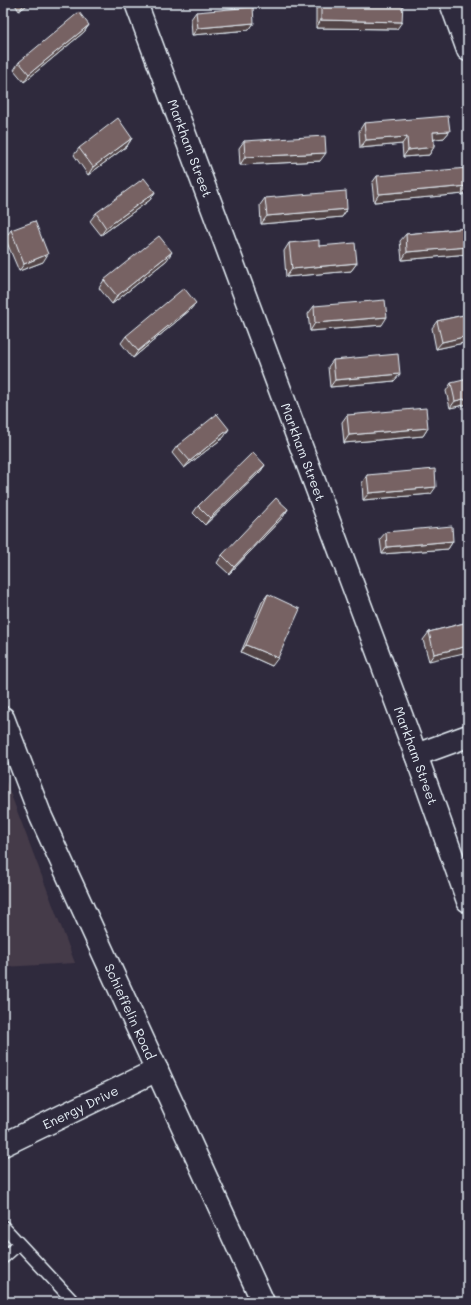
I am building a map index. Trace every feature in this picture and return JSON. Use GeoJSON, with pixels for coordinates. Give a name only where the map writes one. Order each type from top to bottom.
{"type":"FeatureCollection","features":[{"type":"Feature","properties":{"kind":"street","name":"Markham Street"},"geometry":{"type":"LineString","coordinates":[[136,3],[416,755],[468,901]]}},
{"type":"Feature","properties":{"kind":"street"},"geometry":{"type":"LineString","coordinates":[[451,3],[468,50]]}},
{"type":"Feature","properties":{"kind":"street","name":"Schieffelin Road"},"geometry":{"type":"LineString","coordinates":[[3,718],[41,817],[263,1302]]}},
{"type":"Feature","properties":{"kind":"street"},"geometry":{"type":"LineString","coordinates":[[416,755],[468,736]]}},
{"type":"Feature","properties":{"kind":"street","name":"Energy Drive"},"geometry":{"type":"LineString","coordinates":[[3,1145],[157,1070]]}},
{"type":"Feature","properties":{"kind":"lane"},"geometry":{"type":"LineString","coordinates":[[3,1226],[74,1302]]}},
{"type":"Feature","properties":{"kind":"lane"},"geometry":{"type":"LineString","coordinates":[[3,1258],[19,1244]]}},
{"type":"Feature","properties":{"kind":"shaded area"},"geometry":{"type":"Polygon","coordinates":[[[3,774],[75,963],[3,967],[3,774]]]}},
{"type":"Feature","properties":{"kind":"building"},"geometry":{"type":"Polygon","coordinates":[[[321,3],[403,3],[402,22],[321,20],[321,3]]]}},
{"type":"Feature","properties":{"kind":"building"},"geometry":{"type":"Polygon","coordinates":[[[253,7],[254,23],[198,28],[196,12],[253,7]]]}},
{"type":"Feature","properties":{"kind":"building"},"geometry":{"type":"Polygon","coordinates":[[[79,12],[89,25],[29,74],[19,62],[79,12]]]}},
{"type":"Feature","properties":{"kind":"building"},"geometry":{"type":"Polygon","coordinates":[[[448,116],[450,131],[433,132],[434,147],[408,150],[407,137],[366,140],[364,123],[448,116]]]}},
{"type":"Feature","properties":{"kind":"building"},"geometry":{"type":"Polygon","coordinates":[[[118,118],[132,138],[93,167],[79,148],[118,118]]]}},
{"type":"Feature","properties":{"kind":"building"},"geometry":{"type":"Polygon","coordinates":[[[325,136],[326,153],[245,157],[244,141],[325,136]]]}},
{"type":"Feature","properties":{"kind":"building"},"geometry":{"type":"Polygon","coordinates":[[[467,168],[468,186],[379,194],[377,176],[467,168]]]}},
{"type":"Feature","properties":{"kind":"building"},"geometry":{"type":"Polygon","coordinates":[[[144,178],[155,192],[106,228],[96,213],[144,178]]]}},
{"type":"Feature","properties":{"kind":"building"},"geometry":{"type":"Polygon","coordinates":[[[346,191],[347,209],[267,216],[265,198],[346,191]]]}},
{"type":"Feature","properties":{"kind":"building"},"geometry":{"type":"Polygon","coordinates":[[[35,221],[48,254],[24,264],[11,230],[35,221]]]}},
{"type":"Feature","properties":{"kind":"building"},"geometry":{"type":"Polygon","coordinates":[[[468,228],[468,247],[407,252],[406,234],[468,228]]]}},
{"type":"Feature","properties":{"kind":"building"},"geometry":{"type":"Polygon","coordinates":[[[159,236],[172,252],[117,296],[104,280],[159,236]]]}},
{"type":"Feature","properties":{"kind":"building"},"geometry":{"type":"Polygon","coordinates":[[[319,240],[319,246],[355,243],[357,263],[292,269],[289,243],[319,240]]]}},
{"type":"Feature","properties":{"kind":"building"},"geometry":{"type":"Polygon","coordinates":[[[184,288],[196,303],[138,351],[126,336],[184,288]]]}},
{"type":"Feature","properties":{"kind":"building"},"geometry":{"type":"Polygon","coordinates":[[[385,300],[387,317],[315,323],[314,306],[385,300]]]}},
{"type":"Feature","properties":{"kind":"building"},"geometry":{"type":"Polygon","coordinates":[[[468,314],[468,336],[442,342],[437,321],[468,314]]]}},
{"type":"Feature","properties":{"kind":"building"},"geometry":{"type":"Polygon","coordinates":[[[398,354],[400,374],[335,380],[333,360],[398,354]]]}},
{"type":"Feature","properties":{"kind":"building"},"geometry":{"type":"Polygon","coordinates":[[[468,379],[468,398],[455,401],[451,383],[468,379]]]}},
{"type":"Feature","properties":{"kind":"building"},"geometry":{"type":"Polygon","coordinates":[[[426,408],[428,428],[349,435],[347,415],[426,408]]]}},
{"type":"Feature","properties":{"kind":"building"},"geometry":{"type":"Polygon","coordinates":[[[217,414],[229,429],[190,461],[177,446],[217,414]]]}},
{"type":"Feature","properties":{"kind":"building"},"geometry":{"type":"Polygon","coordinates":[[[253,452],[265,465],[210,518],[198,506],[253,452]]]}},
{"type":"Feature","properties":{"kind":"building"},"geometry":{"type":"Polygon","coordinates":[[[435,469],[436,487],[369,493],[367,475],[435,469]]]}},
{"type":"Feature","properties":{"kind":"building"},"geometry":{"type":"Polygon","coordinates":[[[276,498],[288,509],[234,567],[222,555],[276,498]]]}},
{"type":"Feature","properties":{"kind":"building"},"geometry":{"type":"Polygon","coordinates":[[[452,526],[453,541],[387,547],[386,532],[452,526]]]}},
{"type":"Feature","properties":{"kind":"building"},"geometry":{"type":"Polygon","coordinates":[[[268,594],[300,609],[278,658],[246,645],[268,594]]]}},
{"type":"Feature","properties":{"kind":"building"},"geometry":{"type":"Polygon","coordinates":[[[468,622],[468,646],[434,654],[429,632],[468,622]]]}}]}
